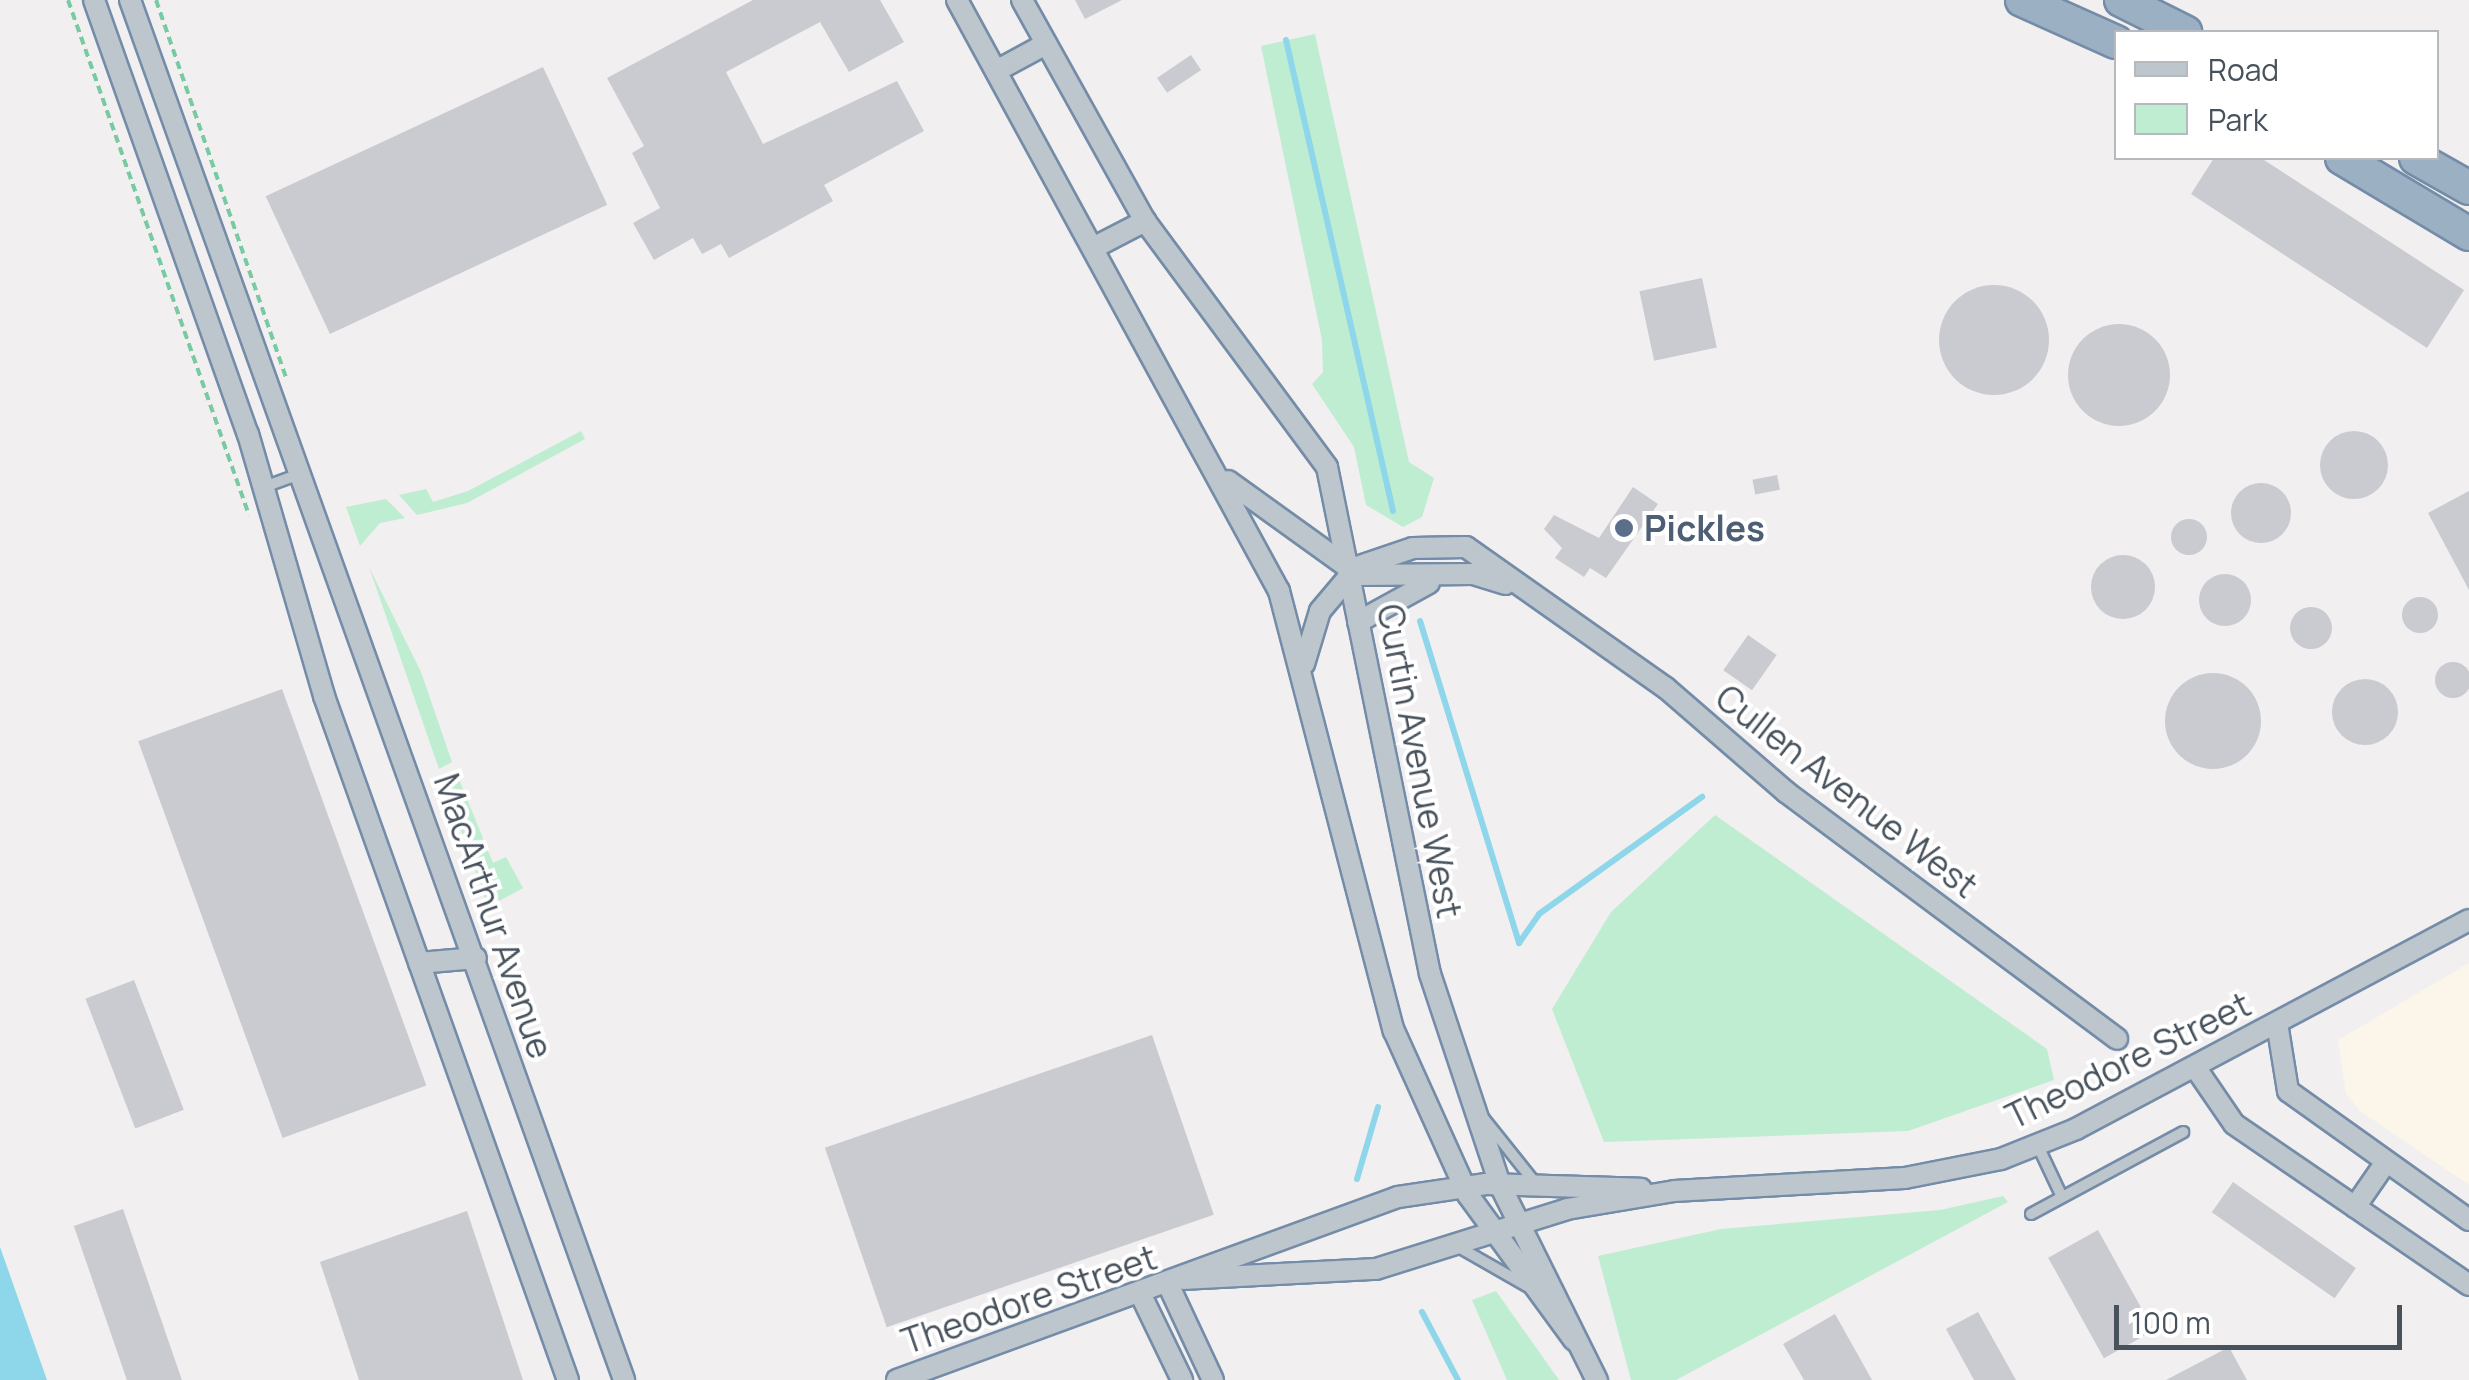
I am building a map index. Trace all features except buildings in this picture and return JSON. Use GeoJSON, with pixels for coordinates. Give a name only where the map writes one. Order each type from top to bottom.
{"type":"FeatureCollection","features":[{"type":"Feature","properties":{"kind":"highway"},"geometry":{"type":"LineString","coordinates":[[2022,0],[2114,41]]}},
{"type":"Feature","properties":{"kind":"highway"},"geometry":{"type":"LineString","coordinates":[[2121,0],[2181,30]]}},
{"type":"Feature","properties":{"kind":"highway"},"geometry":{"type":"LineString","coordinates":[[2345,160],[2469,234]]}},
{"type":"Feature","properties":{"kind":"highway"},"geometry":{"type":"LineString","coordinates":[[2420,160],[2469,188]]}},
{"type":"Feature","properties":{"kind":"street"},"geometry":{"type":"LineString","coordinates":[[94,0],[419,962],[568,1380]]}},
{"type":"Feature","properties":{"kind":"street","name":"MacArthur Avenue"},"geometry":{"type":"LineString","coordinates":[[130,0],[624,1380]]}},
{"type":"Feature","properties":{"kind":"street","name":"Curtin Avenue West"},"geometry":{"type":"LineString","coordinates":[[958,0],[1212,461],[1283,601],[1378,987],[1463,1186],[1490,1229],[1579,1345]]}},
{"type":"Feature","properties":{"kind":"street","name":"Curtin Avenue West"},"geometry":{"type":"LineString","coordinates":[[1022,0],[1145,221],[1322,456],[1352,571],[1358,622],[1413,914],[1500,1184],[1597,1380]]}},
{"type":"Feature","properties":{"kind":"street"},"geometry":{"type":"LineString","coordinates":[[996,71],[1046,44]]}},
{"type":"Feature","properties":{"kind":"street"},"geometry":{"type":"LineString","coordinates":[[1093,248],[1145,221]]}},
{"type":"Feature","properties":{"kind":"street"},"geometry":{"type":"LineString","coordinates":[[1212,461],[1245,498],[1352,571]]}},
{"type":"Feature","properties":{"kind":"street","name":"Cullen Avenue West"},"geometry":{"type":"LineString","coordinates":[[1304,681],[1316,618],[1352,571],[1394,552],[1459,544],[1666,688],[1786,792],[2116,1038]]}},
{"type":"Feature","properties":{"kind":"street","name":"Cullen Avenue West"},"geometry":{"type":"LineString","coordinates":[[1352,571],[1481,575],[1533,599]]}},
{"type":"Feature","properties":{"kind":"street"},"geometry":{"type":"LineString","coordinates":[[1358,622],[1450,577]]}},
{"type":"Feature","properties":{"kind":"street","name":"Theodore Street"},"geometry":{"type":"LineString","coordinates":[[897,1380],[1176,1282],[1380,1202],[1463,1186],[1500,1184],[1674,1191],[1905,1178],[2038,1146],[2469,920]]}},
{"type":"Feature","properties":{"kind":"street"},"geometry":{"type":"LineString","coordinates":[[419,962],[476,958]]}},
{"type":"Feature","properties":{"kind":"street"},"geometry":{"type":"LineString","coordinates":[[2276,1024],[2288,1092],[2469,1220]]}},
{"type":"Feature","properties":{"kind":"street"},"geometry":{"type":"LineString","coordinates":[[2195,1067],[2234,1124],[2469,1285]]}},
{"type":"Feature","properties":{"kind":"street"},"geometry":{"type":"LineString","coordinates":[[2355,1207],[2386,1162]]}},
{"type":"Feature","properties":{"kind":"street","name":"Theodore Street"},"geometry":{"type":"LineString","coordinates":[[1176,1282],[1376,1268],[1518,1220],[1674,1191]]}},
{"type":"Feature","properties":{"kind":"street"},"geometry":{"type":"LineString","coordinates":[[1176,1282],[1212,1380]]}},
{"type":"Feature","properties":{"kind":"street"},"geometry":{"type":"LineString","coordinates":[[1140,1294],[1182,1380]]}},
{"type":"Feature","properties":{"kind":"lane"},"geometry":{"type":"LineString","coordinates":[[260,488],[301,474]]}},
{"type":"Feature","properties":{"kind":"lane"},"geometry":{"type":"LineString","coordinates":[[1480,1114],[1536,1184]]}},
{"type":"Feature","properties":{"kind":"lane"},"geometry":{"type":"LineString","coordinates":[[2030,1214],[2183,1132]]}},
{"type":"Feature","properties":{"kind":"lane"},"geometry":{"type":"LineString","coordinates":[[2038,1146],[2062,1198]]}},
{"type":"Feature","properties":{"kind":"lane"},"geometry":{"type":"LineString","coordinates":[[1450,1242],[1521,1290],[1535,1290]]}},
{"type":"Feature","properties":{"kind":"path"},"geometry":{"type":"LineString","coordinates":[[68,0],[256,534]]}},
{"type":"Feature","properties":{"kind":"path"},"geometry":{"type":"LineString","coordinates":[[156,0],[286,385]]}},
{"type":"Feature","properties":{"kind":"shaded area"},"geometry":{"type":"Polygon","coordinates":[[[2469,963],[2469,1185],[2360,1111],[2346,1094],[2338,1040],[2469,963]]]}},
{"type":"Feature","properties":{"kind":"green space"},"geometry":{"type":"Polygon","coordinates":[[[1315,34],[1409,462],[1434,478],[1422,517],[1403,527],[1366,505],[1354,447],[1312,384],[1323,372],[1322,340],[1261,46],[1315,34]]]}},
{"type":"Feature","properties":{"kind":"green space"},"geometry":{"type":"Polygon","coordinates":[[[581,431],[585,439],[467,503],[417,515],[399,495],[426,489],[433,502],[468,491],[581,431]]]}},
{"type":"Feature","properties":{"kind":"green space"},"geometry":{"type":"Polygon","coordinates":[[[386,499],[405,518],[380,523],[360,546],[346,507],[386,499]]]}},
{"type":"Feature","properties":{"kind":"green space"},"geometry":{"type":"Polygon","coordinates":[[[369,567],[421,672],[452,762],[439,769],[369,567]]]}},
{"type":"Feature","properties":{"kind":"green space"},"geometry":{"type":"Polygon","coordinates":[[[459,779],[493,863],[506,857],[523,888],[488,907],[445,785],[459,779]]]}},
{"type":"Feature","properties":{"kind":"green space"},"geometry":{"type":"Polygon","coordinates":[[[1715,815],[2047,1049],[2054,1080],[1908,1131],[1604,1142],[1552,1009],[1611,912],[1715,815]]]}},
{"type":"Feature","properties":{"kind":"green space"},"geometry":{"type":"Polygon","coordinates":[[[2003,1196],[2008,1202],[1676,1380],[1631,1380],[1598,1256],[1721,1229],[1940,1210],[2003,1196]]]}},
{"type":"Feature","properties":{"kind":"green space"},"geometry":{"type":"Polygon","coordinates":[[[1496,1291],[1559,1380],[1507,1380],[1472,1300],[1496,1291]]]}},
{"type":"Feature","properties":{"kind":"water"},"geometry":{"type":"Polygon","coordinates":[[[0,1247],[47,1380],[0,1380],[0,1247]]]}},
{"type":"Feature","properties":{"kind":"waterway"},"geometry":{"type":"LineString","coordinates":[[1286,40],[1393,511]]}},
{"type":"Feature","properties":{"kind":"waterway"},"geometry":{"type":"LineString","coordinates":[[1420,621],[1519,943]]}},
{"type":"Feature","properties":{"kind":"waterway"},"geometry":{"type":"LineString","coordinates":[[1519,943],[1539,914],[1702,797]]}},
{"type":"Feature","properties":{"kind":"waterway"},"geometry":{"type":"LineString","coordinates":[[1357,1179],[1378,1107]]}},
{"type":"Feature","properties":{"kind":"waterway"},"geometry":{"type":"LineString","coordinates":[[1422,1312],[1458,1380]]}},
{"type":"Feature","properties":{"kind":"place","name":"Pickles"},"geometry":{"type":"Point","coordinates":[1624,528]}}]}
